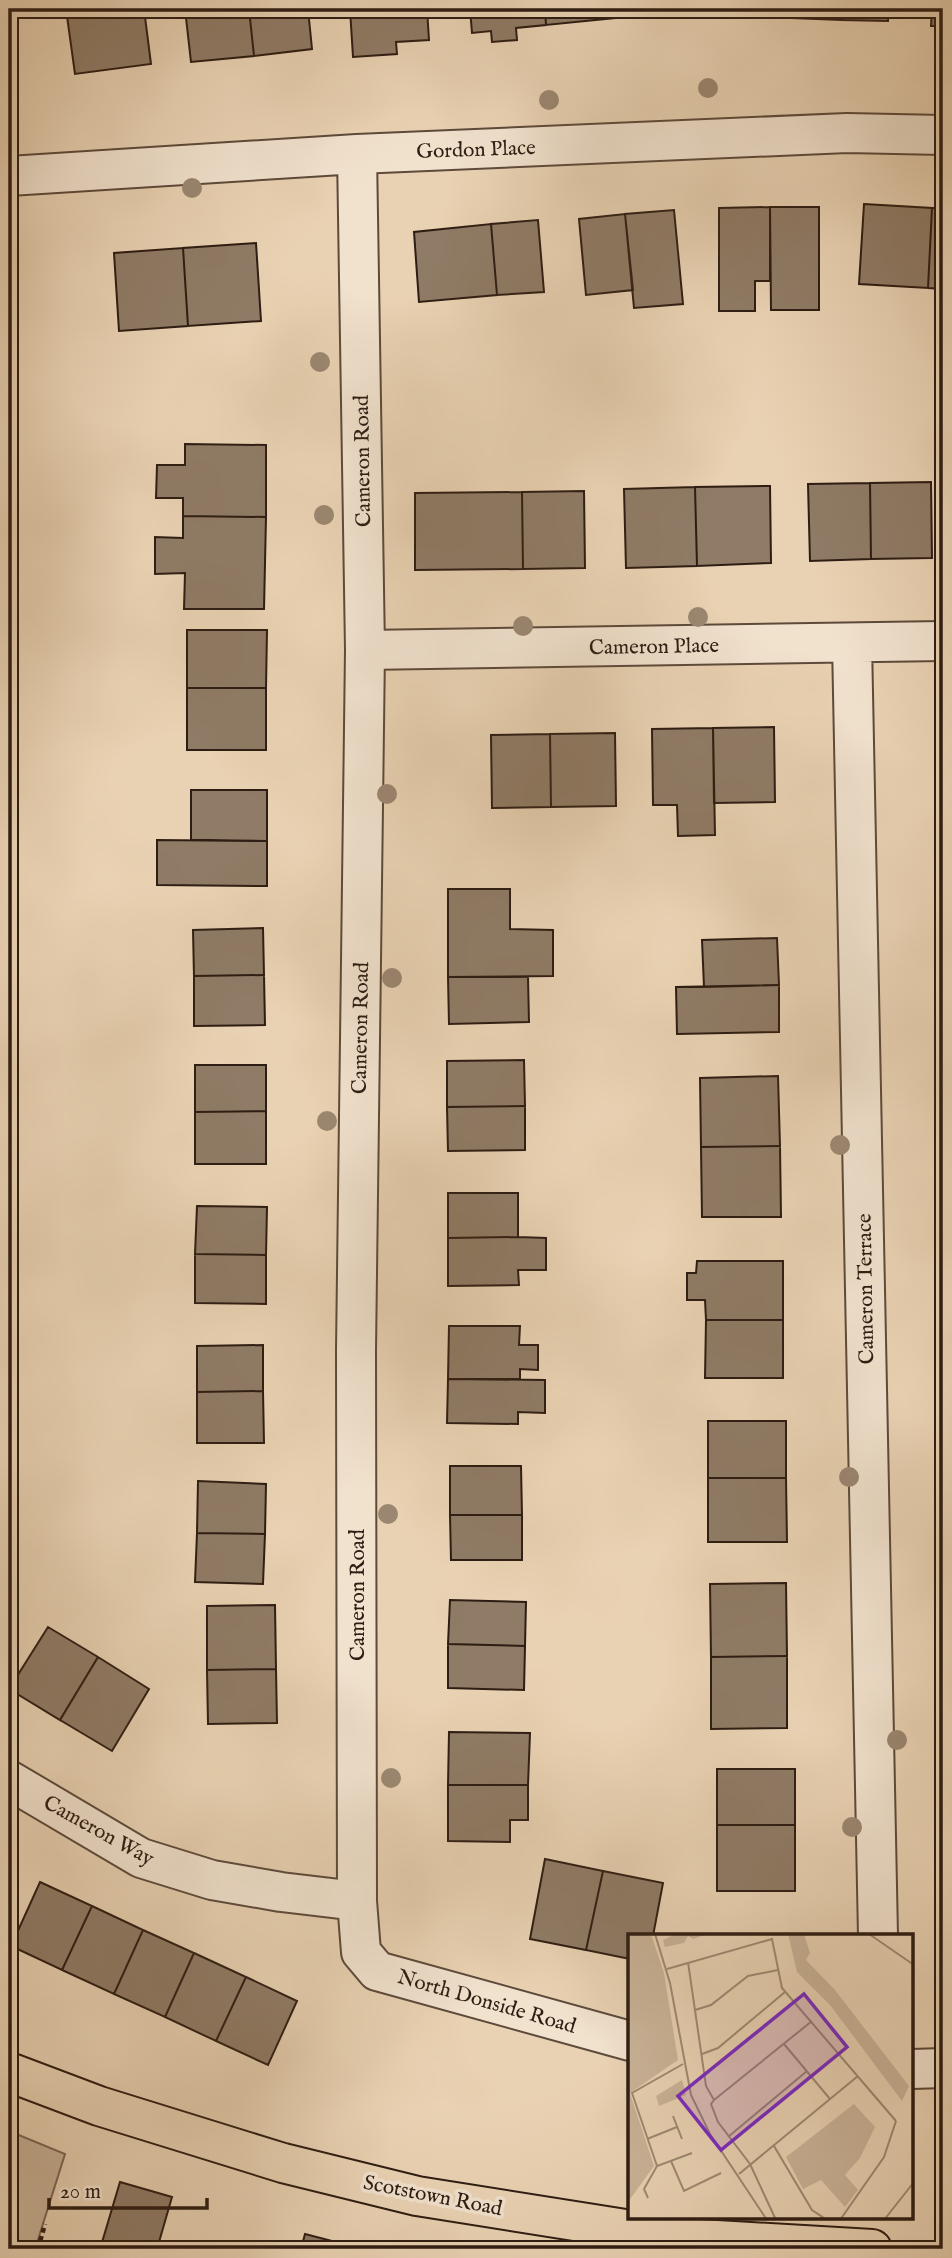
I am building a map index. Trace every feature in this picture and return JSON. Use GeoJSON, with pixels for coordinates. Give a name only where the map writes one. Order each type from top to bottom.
{"type":"FeatureCollection","features":[{"type":"Feature","properties":{"kind":"main road","name":"Scotstown Road"},"geometry":{"type":"LineString","coordinates":[[9,2073],[99,2106],[283,2163],[417,2196],[682,2238],[872,2249]]}},
{"type":"Feature","properties":{"kind":"street","name":"Gordon Place"},"geometry":{"type":"LineString","coordinates":[[9,176],[358,154],[847,133],[943,135]]}},
{"type":"Feature","properties":{"kind":"street","name":"Cameron Road"},"geometry":{"type":"LineString","coordinates":[[357,1901],[356,1351],[365,650],[358,154]]}},
{"type":"Feature","properties":{"kind":"street","name":"Cameron Place"},"geometry":{"type":"LineString","coordinates":[[365,650],[943,641]]}},
{"type":"Feature","properties":{"kind":"street","name":"Cameron Terrace"},"geometry":{"type":"LineString","coordinates":[[852,642],[878,1934]]}},
{"type":"Feature","properties":{"kind":"street","name":"Cameron Way"},"geometry":{"type":"LineString","coordinates":[[9,1780],[141,1858],[212,1880],[357,1901]]}},
{"type":"Feature","properties":{"kind":"street","name":"North Donside Road"},"geometry":{"type":"LineString","coordinates":[[357,1901],[360,1952],[377,1971],[628,2040]]}},
{"type":"Feature","properties":{"kind":"street"},"geometry":{"type":"LineString","coordinates":[[914,2069],[943,2068]]}},
{"type":"Feature","properties":{"kind":"path"},"geometry":{"type":"LineString","coordinates":[[38,2249],[45,2224]]}},
{"type":"Feature","properties":{"kind":"shaded area"},"geometry":{"type":"Polygon","coordinates":[[[9,2131],[65,2154],[35,2249],[9,2249],[9,2131]]]}},
{"type":"Feature","properties":{"kind":"building"},"geometry":{"type":"Polygon","coordinates":[[[66,9],[144,9],[151,64],[75,74],[66,9]]]}},
{"type":"Feature","properties":{"kind":"building"},"geometry":{"type":"Polygon","coordinates":[[[185,9],[249,9],[254,56],[191,62],[185,9]]]}},
{"type":"Feature","properties":{"kind":"building"},"geometry":{"type":"Polygon","coordinates":[[[249,9],[308,9],[312,49],[254,56],[249,9]]]}},
{"type":"Feature","properties":{"kind":"building"},"geometry":{"type":"Polygon","coordinates":[[[350,9],[427,9],[429,40],[396,42],[397,54],[353,57],[350,9]]]}},
{"type":"Feature","properties":{"kind":"building"},"geometry":{"type":"Polygon","coordinates":[[[470,9],[545,9],[546,25],[516,28],[517,40],[492,42],[491,31],[472,33],[470,9]]]}},
{"type":"Feature","properties":{"kind":"building"},"geometry":{"type":"Polygon","coordinates":[[[545,9],[614,9],[615,18],[546,25],[545,9]]]}},
{"type":"Feature","properties":{"kind":"building"},"geometry":{"type":"Polygon","coordinates":[[[658,9],[707,9],[707,16],[658,17],[658,9]]]}},
{"type":"Feature","properties":{"kind":"building"},"geometry":{"type":"Polygon","coordinates":[[[707,9],[752,9],[752,15],[707,16],[707,9]]]}},
{"type":"Feature","properties":{"kind":"building"},"geometry":{"type":"Polygon","coordinates":[[[792,9],[842,9],[841,20],[792,18],[792,9]]]}},
{"type":"Feature","properties":{"kind":"building"},"geometry":{"type":"Polygon","coordinates":[[[842,9],[888,9],[888,21],[841,20],[842,9]]]}},
{"type":"Feature","properties":{"kind":"building"},"geometry":{"type":"Polygon","coordinates":[[[932,9],[943,9],[943,26],[931,26],[932,9]]]}},
{"type":"Feature","properties":{"kind":"building"},"geometry":{"type":"Polygon","coordinates":[[[864,204],[932,208],[928,288],[859,284],[864,204]]]}},
{"type":"Feature","properties":{"kind":"building"},"geometry":{"type":"Polygon","coordinates":[[[770,207],[819,207],[819,310],[771,310],[770,207]]]}},
{"type":"Feature","properties":{"kind":"building"},"geometry":{"type":"Polygon","coordinates":[[[770,207],[770,281],[755,281],[755,311],[719,311],[719,208],[770,207]]]}},
{"type":"Feature","properties":{"kind":"building"},"geometry":{"type":"Polygon","coordinates":[[[932,208],[943,208],[943,289],[928,288],[932,208]]]}},
{"type":"Feature","properties":{"kind":"building"},"geometry":{"type":"Polygon","coordinates":[[[674,210],[683,304],[634,308],[625,214],[674,210]]]}},
{"type":"Feature","properties":{"kind":"building"},"geometry":{"type":"Polygon","coordinates":[[[625,214],[633,290],[586,295],[579,219],[625,214]]]}},
{"type":"Feature","properties":{"kind":"building"},"geometry":{"type":"Polygon","coordinates":[[[538,220],[544,292],[497,295],[491,224],[538,220]]]}},
{"type":"Feature","properties":{"kind":"building"},"geometry":{"type":"Polygon","coordinates":[[[491,224],[497,295],[419,302],[414,232],[491,224]]]}},
{"type":"Feature","properties":{"kind":"building"},"geometry":{"type":"Polygon","coordinates":[[[256,243],[261,321],[188,326],[183,248],[256,243]]]}},
{"type":"Feature","properties":{"kind":"building"},"geometry":{"type":"Polygon","coordinates":[[[183,248],[188,326],[119,331],[114,253],[183,248]]]}},
{"type":"Feature","properties":{"kind":"building"},"geometry":{"type":"Polygon","coordinates":[[[185,444],[266,445],[266,517],[183,516],[183,498],[156,498],[157,465],[185,465],[185,444]]]}},
{"type":"Feature","properties":{"kind":"building"},"geometry":{"type":"Polygon","coordinates":[[[931,482],[932,558],[871,559],[870,483],[931,482]]]}},
{"type":"Feature","properties":{"kind":"building"},"geometry":{"type":"Polygon","coordinates":[[[870,483],[871,559],[810,561],[808,484],[870,483]]]}},
{"type":"Feature","properties":{"kind":"building"},"geometry":{"type":"Polygon","coordinates":[[[770,486],[771,563],[697,566],[695,487],[770,486]]]}},
{"type":"Feature","properties":{"kind":"building"},"geometry":{"type":"Polygon","coordinates":[[[695,487],[697,566],[626,568],[624,489],[695,487]]]}},
{"type":"Feature","properties":{"kind":"building"},"geometry":{"type":"Polygon","coordinates":[[[584,491],[585,568],[523,569],[522,492],[584,491]]]}},
{"type":"Feature","properties":{"kind":"building"},"geometry":{"type":"Polygon","coordinates":[[[522,492],[523,569],[415,570],[415,493],[522,492]]]}},
{"type":"Feature","properties":{"kind":"building"},"geometry":{"type":"Polygon","coordinates":[[[183,516],[266,517],[264,609],[184,609],[185,573],[155,574],[155,537],[183,538],[183,516]]]}},
{"type":"Feature","properties":{"kind":"building"},"geometry":{"type":"Polygon","coordinates":[[[187,630],[267,630],[266,688],[187,688],[187,630]]]}},
{"type":"Feature","properties":{"kind":"building"},"geometry":{"type":"Polygon","coordinates":[[[187,688],[266,688],[266,750],[187,750],[187,688]]]}},
{"type":"Feature","properties":{"kind":"building"},"geometry":{"type":"Polygon","coordinates":[[[940,723],[943,723],[943,826],[940,723]]]}},
{"type":"Feature","properties":{"kind":"building"},"geometry":{"type":"Polygon","coordinates":[[[774,727],[775,802],[714,803],[713,728],[774,727]]]}},
{"type":"Feature","properties":{"kind":"building"},"geometry":{"type":"Polygon","coordinates":[[[713,728],[715,835],[678,836],[677,805],[653,805],[652,729],[713,728]]]}},
{"type":"Feature","properties":{"kind":"building"},"geometry":{"type":"Polygon","coordinates":[[[615,733],[616,806],[551,807],[550,734],[615,733]]]}},
{"type":"Feature","properties":{"kind":"building"},"geometry":{"type":"Polygon","coordinates":[[[550,734],[551,807],[492,808],[491,735],[550,734]]]}},
{"type":"Feature","properties":{"kind":"building"},"geometry":{"type":"Polygon","coordinates":[[[191,790],[267,790],[267,841],[191,840],[191,790]]]}},
{"type":"Feature","properties":{"kind":"building"},"geometry":{"type":"Polygon","coordinates":[[[157,840],[267,841],[267,886],[157,885],[157,840]]]}},
{"type":"Feature","properties":{"kind":"building"},"geometry":{"type":"Polygon","coordinates":[[[448,889],[510,889],[510,929],[553,930],[553,976],[448,977],[448,889]]]}},
{"type":"Feature","properties":{"kind":"building"},"geometry":{"type":"Polygon","coordinates":[[[942,922],[943,979],[941,979],[942,922]]]}},
{"type":"Feature","properties":{"kind":"building"},"geometry":{"type":"Polygon","coordinates":[[[263,928],[264,975],[194,976],[193,930],[263,928]]]}},
{"type":"Feature","properties":{"kind":"building"},"geometry":{"type":"Polygon","coordinates":[[[777,938],[779,985],[704,987],[702,940],[777,938]]]}},
{"type":"Feature","properties":{"kind":"building"},"geometry":{"type":"Polygon","coordinates":[[[264,975],[265,1025],[194,1026],[194,976],[264,975]]]}},
{"type":"Feature","properties":{"kind":"building"},"geometry":{"type":"Polygon","coordinates":[[[448,977],[528,977],[529,1022],[449,1024],[448,977]]]}},
{"type":"Feature","properties":{"kind":"building"},"geometry":{"type":"Polygon","coordinates":[[[943,979],[943,1042],[940,1042],[943,979]]]}},
{"type":"Feature","properties":{"kind":"building"},"geometry":{"type":"Polygon","coordinates":[[[779,985],[779,1032],[677,1034],[676,987],[779,985]]]}},
{"type":"Feature","properties":{"kind":"building"},"geometry":{"type":"Polygon","coordinates":[[[524,1060],[525,1106],[447,1107],[447,1061],[524,1060]]]}},
{"type":"Feature","properties":{"kind":"building"},"geometry":{"type":"Polygon","coordinates":[[[195,1065],[266,1065],[266,1111],[195,1112],[195,1065]]]}},
{"type":"Feature","properties":{"kind":"building"},"geometry":{"type":"Polygon","coordinates":[[[778,1076],[780,1146],[701,1147],[700,1078],[778,1076]]]}},
{"type":"Feature","properties":{"kind":"building"},"geometry":{"type":"Polygon","coordinates":[[[525,1106],[525,1150],[448,1151],[447,1107],[525,1106]]]}},
{"type":"Feature","properties":{"kind":"building"},"geometry":{"type":"Polygon","coordinates":[[[266,1111],[266,1164],[195,1164],[195,1112],[266,1111]]]}},
{"type":"Feature","properties":{"kind":"building"},"geometry":{"type":"Polygon","coordinates":[[[780,1146],[781,1217],[702,1217],[701,1147],[780,1146]]]}},
{"type":"Feature","properties":{"kind":"building"},"geometry":{"type":"Polygon","coordinates":[[[448,1193],[518,1193],[518,1237],[448,1238],[448,1193]]]}},
{"type":"Feature","properties":{"kind":"building"},"geometry":{"type":"Polygon","coordinates":[[[197,1206],[267,1207],[266,1255],[195,1254],[197,1206]]]}},
{"type":"Feature","properties":{"kind":"building"},"geometry":{"type":"Polygon","coordinates":[[[448,1238],[546,1238],[546,1270],[518,1270],[519,1285],[448,1286],[448,1238]]]}},
{"type":"Feature","properties":{"kind":"building"},"geometry":{"type":"Polygon","coordinates":[[[195,1254],[266,1255],[266,1304],[195,1303],[195,1254]]]}},
{"type":"Feature","properties":{"kind":"building"},"geometry":{"type":"Polygon","coordinates":[[[697,1261],[783,1261],[783,1320],[706,1320],[705,1300],[687,1300],[687,1273],[696,1273],[697,1261]]]}},
{"type":"Feature","properties":{"kind":"building"},"geometry":{"type":"Polygon","coordinates":[[[706,1320],[783,1320],[783,1378],[705,1378],[706,1320]]]}},
{"type":"Feature","properties":{"kind":"building"},"geometry":{"type":"Polygon","coordinates":[[[449,1326],[520,1326],[519,1345],[538,1345],[538,1370],[520,1369],[520,1379],[448,1379],[449,1326]]]}},
{"type":"Feature","properties":{"kind":"building"},"geometry":{"type":"Polygon","coordinates":[[[263,1345],[263,1391],[197,1392],[197,1346],[263,1345]]]}},
{"type":"Feature","properties":{"kind":"building"},"geometry":{"type":"Polygon","coordinates":[[[448,1379],[545,1380],[545,1413],[518,1412],[518,1424],[447,1423],[448,1379]]]}},
{"type":"Feature","properties":{"kind":"building"},"geometry":{"type":"Polygon","coordinates":[[[9,1387],[15,1387],[15,1411],[9,1411],[9,1387]]]}},
{"type":"Feature","properties":{"kind":"building"},"geometry":{"type":"Polygon","coordinates":[[[263,1391],[264,1443],[197,1443],[197,1392],[263,1391]]]}},
{"type":"Feature","properties":{"kind":"building"},"geometry":{"type":"Polygon","coordinates":[[[708,1421],[786,1421],[786,1478],[708,1478],[708,1421]]]}},
{"type":"Feature","properties":{"kind":"building"},"geometry":{"type":"Polygon","coordinates":[[[450,1466],[521,1466],[522,1515],[450,1515],[450,1466]]]}},
{"type":"Feature","properties":{"kind":"building"},"geometry":{"type":"Polygon","coordinates":[[[708,1478],[786,1478],[787,1542],[708,1542],[708,1478]]]}},
{"type":"Feature","properties":{"kind":"building"},"geometry":{"type":"Polygon","coordinates":[[[198,1481],[266,1484],[265,1534],[197,1533],[198,1481]]]}},
{"type":"Feature","properties":{"kind":"building"},"geometry":{"type":"Polygon","coordinates":[[[450,1515],[522,1515],[522,1560],[451,1560],[450,1515]]]}},
{"type":"Feature","properties":{"kind":"building"},"geometry":{"type":"Polygon","coordinates":[[[197,1533],[265,1534],[263,1584],[195,1582],[197,1533]]]}},
{"type":"Feature","properties":{"kind":"building"},"geometry":{"type":"Polygon","coordinates":[[[786,1583],[787,1656],[711,1657],[710,1584],[786,1583]]]}},
{"type":"Feature","properties":{"kind":"building"},"geometry":{"type":"Polygon","coordinates":[[[450,1600],[526,1602],[525,1646],[448,1644],[450,1600]]]}},
{"type":"Feature","properties":{"kind":"building"},"geometry":{"type":"Polygon","coordinates":[[[275,1605],[276,1669],[207,1670],[207,1606],[275,1605]]]}},
{"type":"Feature","properties":{"kind":"building"},"geometry":{"type":"Polygon","coordinates":[[[48,1627],[98,1657],[60,1720],[9,1689],[48,1627]]]}},
{"type":"Feature","properties":{"kind":"building"},"geometry":{"type":"Polygon","coordinates":[[[448,1644],[525,1646],[524,1690],[448,1688],[448,1644]]]}},
{"type":"Feature","properties":{"kind":"building"},"geometry":{"type":"Polygon","coordinates":[[[787,1656],[787,1728],[711,1729],[711,1657],[787,1656]]]}},
{"type":"Feature","properties":{"kind":"building"},"geometry":{"type":"Polygon","coordinates":[[[98,1657],[149,1689],[112,1751],[60,1720],[98,1657]]]}},
{"type":"Feature","properties":{"kind":"building"},"geometry":{"type":"Polygon","coordinates":[[[276,1669],[277,1723],[208,1724],[207,1670],[276,1669]]]}},
{"type":"Feature","properties":{"kind":"building"},"geometry":{"type":"Polygon","coordinates":[[[449,1732],[530,1733],[528,1785],[448,1785],[449,1732]]]}},
{"type":"Feature","properties":{"kind":"building"},"geometry":{"type":"Polygon","coordinates":[[[717,1769],[795,1769],[795,1825],[717,1825],[717,1769]]]}},
{"type":"Feature","properties":{"kind":"building"},"geometry":{"type":"Polygon","coordinates":[[[448,1785],[528,1785],[528,1820],[510,1820],[510,1842],[448,1841],[448,1785]]]}},
{"type":"Feature","properties":{"kind":"building"},"geometry":{"type":"Polygon","coordinates":[[[717,1825],[795,1825],[795,1891],[717,1891],[717,1825]]]}},
{"type":"Feature","properties":{"kind":"building"},"geometry":{"type":"Polygon","coordinates":[[[545,1859],[603,1871],[586,1950],[530,1939],[545,1859]]]}},
{"type":"Feature","properties":{"kind":"building"},"geometry":{"type":"Polygon","coordinates":[[[603,1871],[663,1883],[653,1934],[628,1934],[628,1959],[586,1950],[603,1871]]]}},
{"type":"Feature","properties":{"kind":"building"},"geometry":{"type":"Polygon","coordinates":[[[40,1882],[92,1906],[62,1970],[11,1946],[40,1882]]]}},
{"type":"Feature","properties":{"kind":"building"},"geometry":{"type":"Polygon","coordinates":[[[92,1906],[143,1930],[114,1994],[62,1970],[92,1906]]]}},
{"type":"Feature","properties":{"kind":"building"},"geometry":{"type":"Polygon","coordinates":[[[143,1930],[194,1953],[165,2017],[114,1994],[143,1930]]]}},
{"type":"Feature","properties":{"kind":"building"},"geometry":{"type":"Polygon","coordinates":[[[194,1953],[246,1977],[216,2041],[165,2017],[194,1953]]]}},
{"type":"Feature","properties":{"kind":"building"},"geometry":{"type":"Polygon","coordinates":[[[246,1977],[297,2001],[268,2065],[216,2041],[246,1977]]]}},
{"type":"Feature","properties":{"kind":"building"},"geometry":{"type":"Polygon","coordinates":[[[120,2182],[172,2197],[157,2249],[100,2249],[120,2182]]]}},
{"type":"Feature","properties":{"kind":"building"},"geometry":{"type":"Polygon","coordinates":[[[305,2234],[359,2248],[301,2249],[305,2234]]]}}]}
